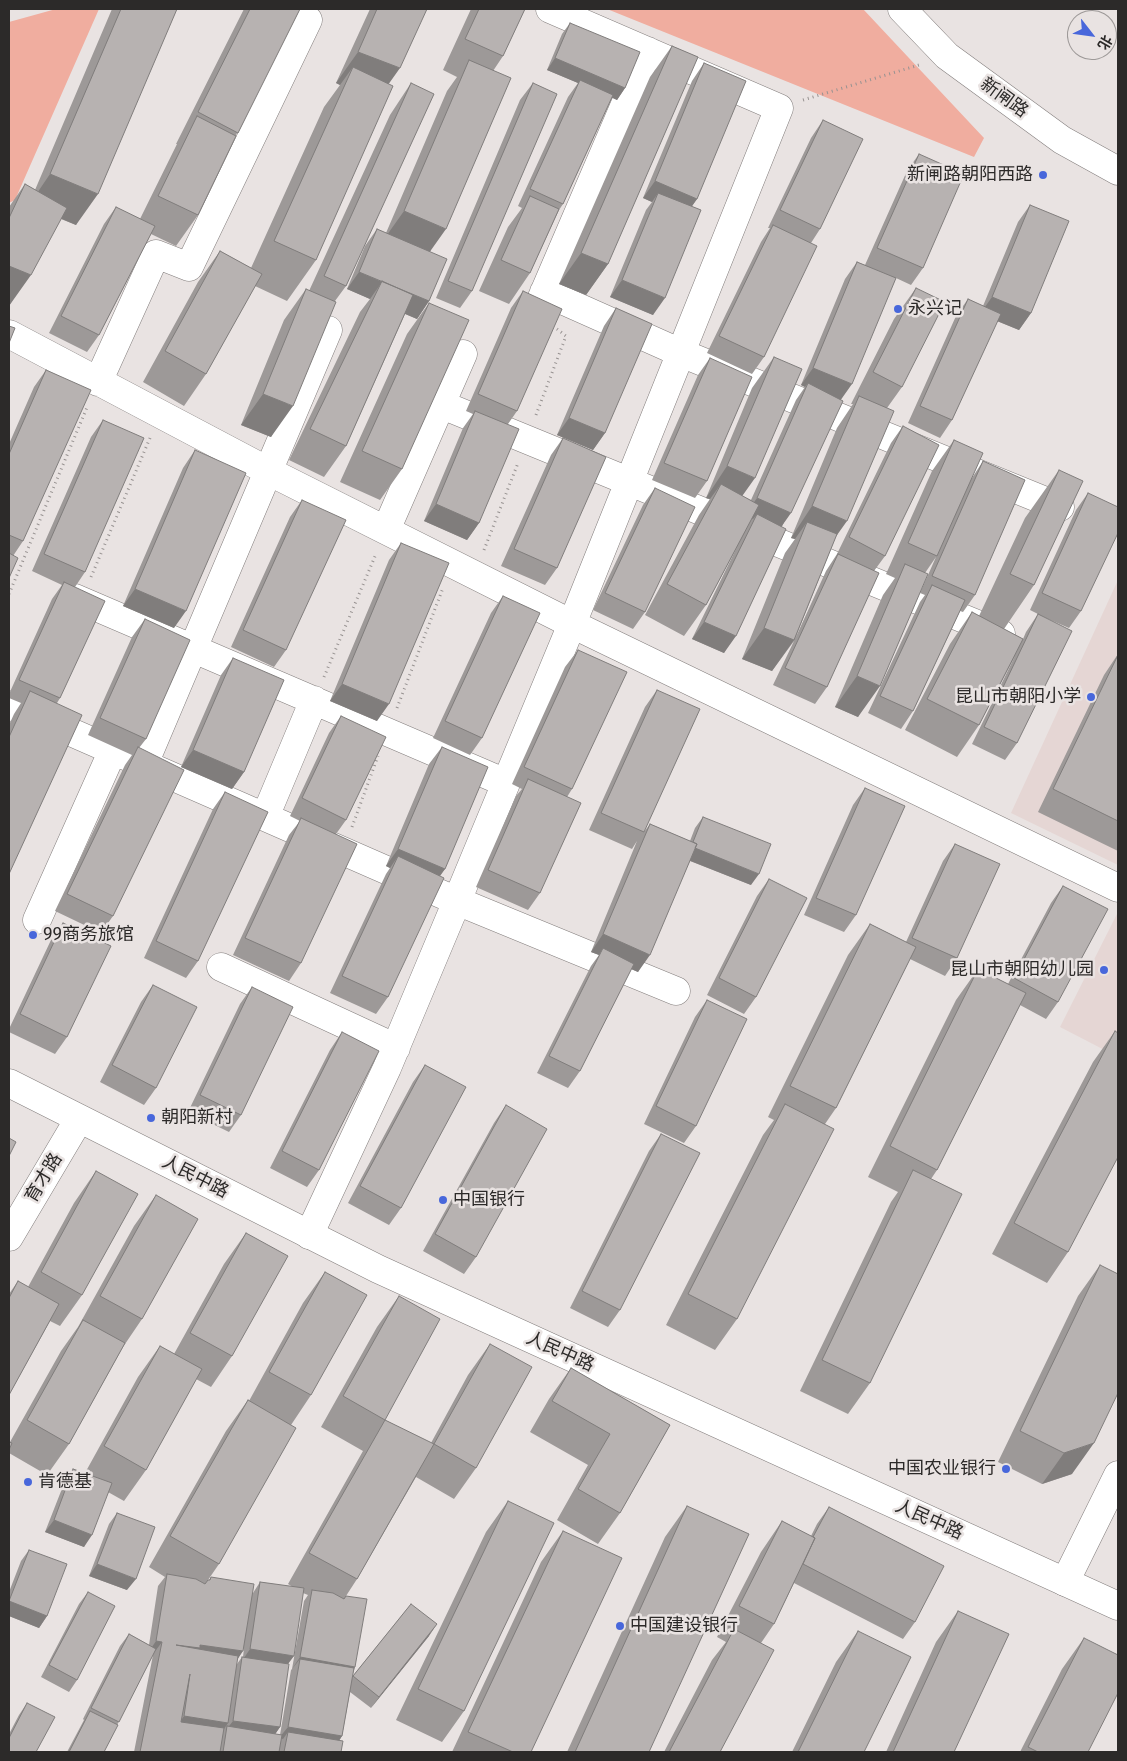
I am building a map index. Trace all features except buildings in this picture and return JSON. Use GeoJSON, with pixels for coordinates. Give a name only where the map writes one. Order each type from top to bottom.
{"type":"FeatureCollection","features":[{"type":"Feature","properties":{"kind":"street"},"geometry":{"type":"LineString","coordinates":[[309,1235],[396,1048],[572,624],[779,108],[550,9]]}},
{"type":"Feature","properties":{"kind":"street","name":"新闸路"},"geometry":{"type":"LineString","coordinates":[[902,9],[947,56],[1062,140],[1118,171]]}},
{"type":"Feature","properties":{"kind":"street"},"geometry":{"type":"LineString","coordinates":[[98,382],[156,254],[189,267],[308,20]]}},
{"type":"Feature","properties":{"kind":"street"},"geometry":{"type":"LineString","coordinates":[[648,51],[539,303],[681,353],[1060,507]]}},
{"type":"Feature","properties":{"kind":"street"},"geometry":{"type":"LineString","coordinates":[[144,764],[328,330]]}},
{"type":"Feature","properties":{"kind":"street"},"geometry":{"type":"LineString","coordinates":[[9,334],[268,471],[572,624],[1118,888]]}},
{"type":"Feature","properties":{"kind":"street"},"geometry":{"type":"LineString","coordinates":[[386,530],[463,354]]}},
{"type":"Feature","properties":{"kind":"street"},"geometry":{"type":"LineString","coordinates":[[440,404],[1016,640]]}},
{"type":"Feature","properties":{"kind":"street"},"geometry":{"type":"LineString","coordinates":[[78,599],[506,783]]}},
{"type":"Feature","properties":{"kind":"street"},"geometry":{"type":"LineString","coordinates":[[265,817],[314,700]]}},
{"type":"Feature","properties":{"kind":"street"},"geometry":{"type":"LineString","coordinates":[[9,705],[457,901],[676,991]]}},
{"type":"Feature","properties":{"kind":"street"},"geometry":{"type":"LineString","coordinates":[[37,920],[113,750]]}},
{"type":"Feature","properties":{"kind":"street"},"geometry":{"type":"LineString","coordinates":[[221,967],[396,1048]]}},
{"type":"Feature","properties":{"kind":"street","name":"人民中路"},"geometry":{"type":"LineString","coordinates":[[9,1083],[378,1269],[1118,1606]]}},
{"type":"Feature","properties":{"kind":"street","name":"育才路"},"geometry":{"type":"LineString","coordinates":[[9,1237],[79,1119]]}},
{"type":"Feature","properties":{"kind":"street"},"geometry":{"type":"LineString","coordinates":[[1065,1582],[1118,1475]]}},
{"type":"Feature","properties":{"kind":"path"},"geometry":{"type":"LineString","coordinates":[[779,108],[947,56]]}},
{"type":"Feature","properties":{"kind":"path"},"geometry":{"type":"LineString","coordinates":[[9,594],[98,382]]}},
{"type":"Feature","properties":{"kind":"path"},"geometry":{"type":"LineString","coordinates":[[78,599],[161,415]]}},
{"type":"Feature","properties":{"kind":"path"},"geometry":{"type":"LineString","coordinates":[[314,700],[386,530]]}},
{"type":"Feature","properties":{"kind":"shaded area"},"geometry":{"type":"Polygon","coordinates":[[[56,9],[99,9],[15,200],[9,203],[9,22],[56,9]]]}},
{"type":"Feature","properties":{"kind":"shaded area"},"geometry":{"type":"Polygon","coordinates":[[[607,9],[863,9],[984,138],[974,157],[607,9]]]}},
{"type":"Feature","properties":{"kind":"shaded area","name":"昆山市朝阳小学"},"geometry":{"type":"Polygon","coordinates":[[[1118,580],[1118,865],[1011,813],[1118,580]]]}},
{"type":"Feature","properties":{"kind":"shaded area","name":"昆山市朝阳幼儿园"},"geometry":{"type":"Polygon","coordinates":[[[1118,912],[1118,1057],[1060,1027],[1118,912]]]}},
{"type":"Feature","properties":{"kind":"place","name":"新闸路朝阳西路"},"geometry":{"type":"Point","coordinates":[1043,175]}},
{"type":"Feature","properties":{"kind":"place","name":"永兴记"},"geometry":{"type":"Point","coordinates":[898,309]}},
{"type":"Feature","properties":{"kind":"place","name":"昆山市朝阳小学"},"geometry":{"type":"Point","coordinates":[1091,697]}},
{"type":"Feature","properties":{"kind":"place","name":"99商务旅馆"},"geometry":{"type":"Point","coordinates":[33,935]}},
{"type":"Feature","properties":{"kind":"place","name":"昆山市朝阳幼儿园"},"geometry":{"type":"Point","coordinates":[1104,970]}},
{"type":"Feature","properties":{"kind":"place","name":"朝阳新村"},"geometry":{"type":"Point","coordinates":[151,1118]}},
{"type":"Feature","properties":{"kind":"place","name":"中国银行"},"geometry":{"type":"Point","coordinates":[443,1200]}},
{"type":"Feature","properties":{"kind":"place","name":"中国农业银行"},"geometry":{"type":"Point","coordinates":[1006,1469]}},
{"type":"Feature","properties":{"kind":"place","name":"肯德基"},"geometry":{"type":"Point","coordinates":[28,1482]}},
{"type":"Feature","properties":{"kind":"place","name":"中国建设银行"},"geometry":{"type":"Point","coordinates":[620,1626]}}]}
